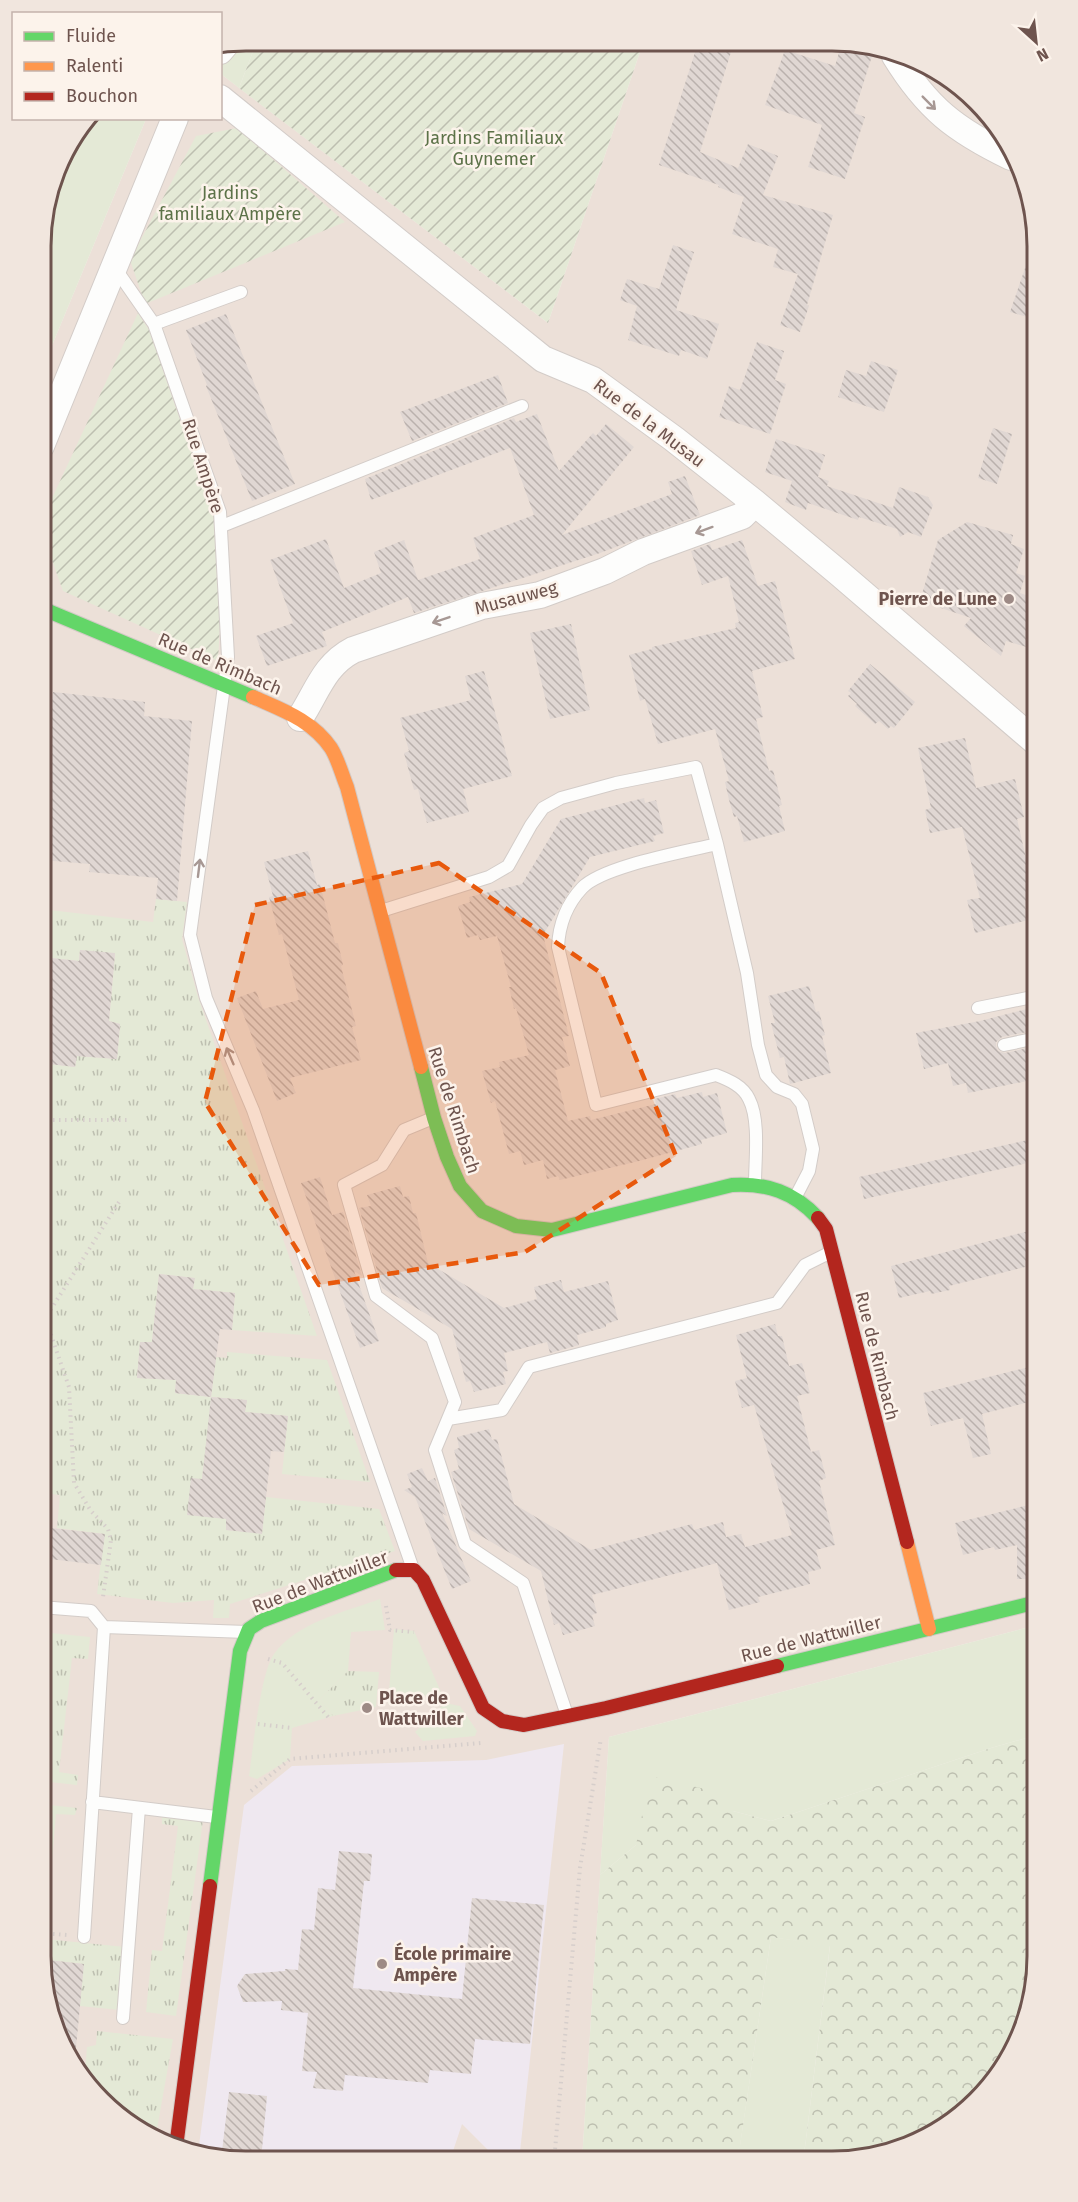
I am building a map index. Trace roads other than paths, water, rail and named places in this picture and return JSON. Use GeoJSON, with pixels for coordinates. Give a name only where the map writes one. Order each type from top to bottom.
{"type":"FeatureCollection","features":[{"type":"Feature","properties":{"kind":"street"},"geometry":{"type":"LineString","coordinates":[[899,63],[912,84],[933,108],[973,137],[1003,153]]}},
{"type":"Feature","properties":{"kind":"street","name":"Rue de la Musau"},"geometry":{"type":"LineString","coordinates":[[222,100],[543,359],[593,380],[755,503],[1027,734]]}},
{"type":"Feature","properties":{"kind":"street"},"geometry":{"type":"LineString","coordinates":[[51,421],[174,120]]}},
{"type":"Feature","properties":{"kind":"street","name":"Musauweg"},"geometry":{"type":"LineString","coordinates":[[300,718],[328,669],[342,656],[353,650],[482,606],[540,595],[605,571],[643,552],[742,516],[755,503]]}},
{"type":"Feature","properties":{"kind":"street","name":"Rue de Rimbach"},"geometry":{"type":"LineString","coordinates":[[51,612],[223,683],[300,718],[324,738],[339,762],[434,1118],[447,1157],[460,1186],[482,1211],[516,1226],[552,1230],[732,1185],[755,1184],[775,1188],[819,1216],[826,1229],[928,1629]]}},
{"type":"Feature","properties":{"kind":"street","name":"Rue de Wattwiller"},"geometry":{"type":"LineString","coordinates":[[177,2138],[240,1651],[249,1629],[261,1621],[388,1572],[414,1570],[423,1580],[483,1708],[495,1719],[511,1725],[524,1725],[606,1708],[1027,1604]]}},
{"type":"Feature","properties":{"kind":"lane","name":"Rue Ampère"},"geometry":{"type":"LineString","coordinates":[[114,266],[154,324],[215,495],[222,526],[228,657],[190,935],[206,998],[253,1110],[414,1570]]}},
{"type":"Feature","properties":{"kind":"lane"},"geometry":{"type":"LineString","coordinates":[[154,324],[241,292]]}},
{"type":"Feature","properties":{"kind":"lane"},"geometry":{"type":"LineString","coordinates":[[222,526],[522,406]]}},
{"type":"Feature","properties":{"kind":"lane"},"geometry":{"type":"LineString","coordinates":[[379,912],[501,872],[508,866],[543,808],[561,798],[616,783],[696,767],[717,844],[747,973],[758,1045],[766,1075],[777,1087],[794,1094],[802,1104],[813,1149],[809,1171],[794,1199]]}},
{"type":"Feature","properties":{"kind":"lane"},"geometry":{"type":"LineString","coordinates":[[717,844],[601,875],[582,888],[568,908],[559,929],[558,947],[596,1105],[716,1075],[735,1083],[749,1098],[754,1118],[755,1184]]}},
{"type":"Feature","properties":{"kind":"lane"},"geometry":{"type":"LineString","coordinates":[[978,1008],[1027,998]]}},
{"type":"Feature","properties":{"kind":"lane"},"geometry":{"type":"LineString","coordinates":[[1004,1045],[1027,1040]]}},
{"type":"Feature","properties":{"kind":"lane"},"geometry":{"type":"LineString","coordinates":[[434,1118],[404,1130],[382,1165],[344,1185],[376,1296],[432,1338],[455,1402],[435,1450],[465,1544],[524,1583],[567,1716]]}},
{"type":"Feature","properties":{"kind":"lane"},"geometry":{"type":"LineString","coordinates":[[448,1419],[502,1410],[529,1367],[777,1303],[805,1265],[832,1252]]}},
{"type":"Feature","properties":{"kind":"lane"},"geometry":{"type":"LineString","coordinates":[[51,1608],[90,1611],[104,1627],[84,1937]]}},
{"type":"Feature","properties":{"kind":"lane"},"geometry":{"type":"LineString","coordinates":[[104,1627],[248,1632]]}},
{"type":"Feature","properties":{"kind":"lane"},"geometry":{"type":"LineString","coordinates":[[92,1802],[218,1817]]}},
{"type":"Feature","properties":{"kind":"lane"},"geometry":{"type":"LineString","coordinates":[[123,2018],[139,1808]]}},
{"type":"Feature","properties":{"kind":"place","name":"Pierre de Lune"},"geometry":{"type":"Point","coordinates":[1009,599]}},
{"type":"Feature","properties":{"kind":"place","name":"Place de Wattwiller"},"geometry":{"type":"Point","coordinates":[367,1708]}},
{"type":"Feature","properties":{"kind":"place","name":"École primaire Ampère"},"geometry":{"type":"Point","coordinates":[382,1964]}},
{"type":"Feature","properties":{"kind":"park label","name":"Jardins Familiaux Guynemer"},"geometry":{"type":"Point","coordinates":[494,148]}},
{"type":"Feature","properties":{"kind":"park label","name":"Jardins familiaux Ampère"},"geometry":{"type":"Point","coordinates":[230,203]}}]}
